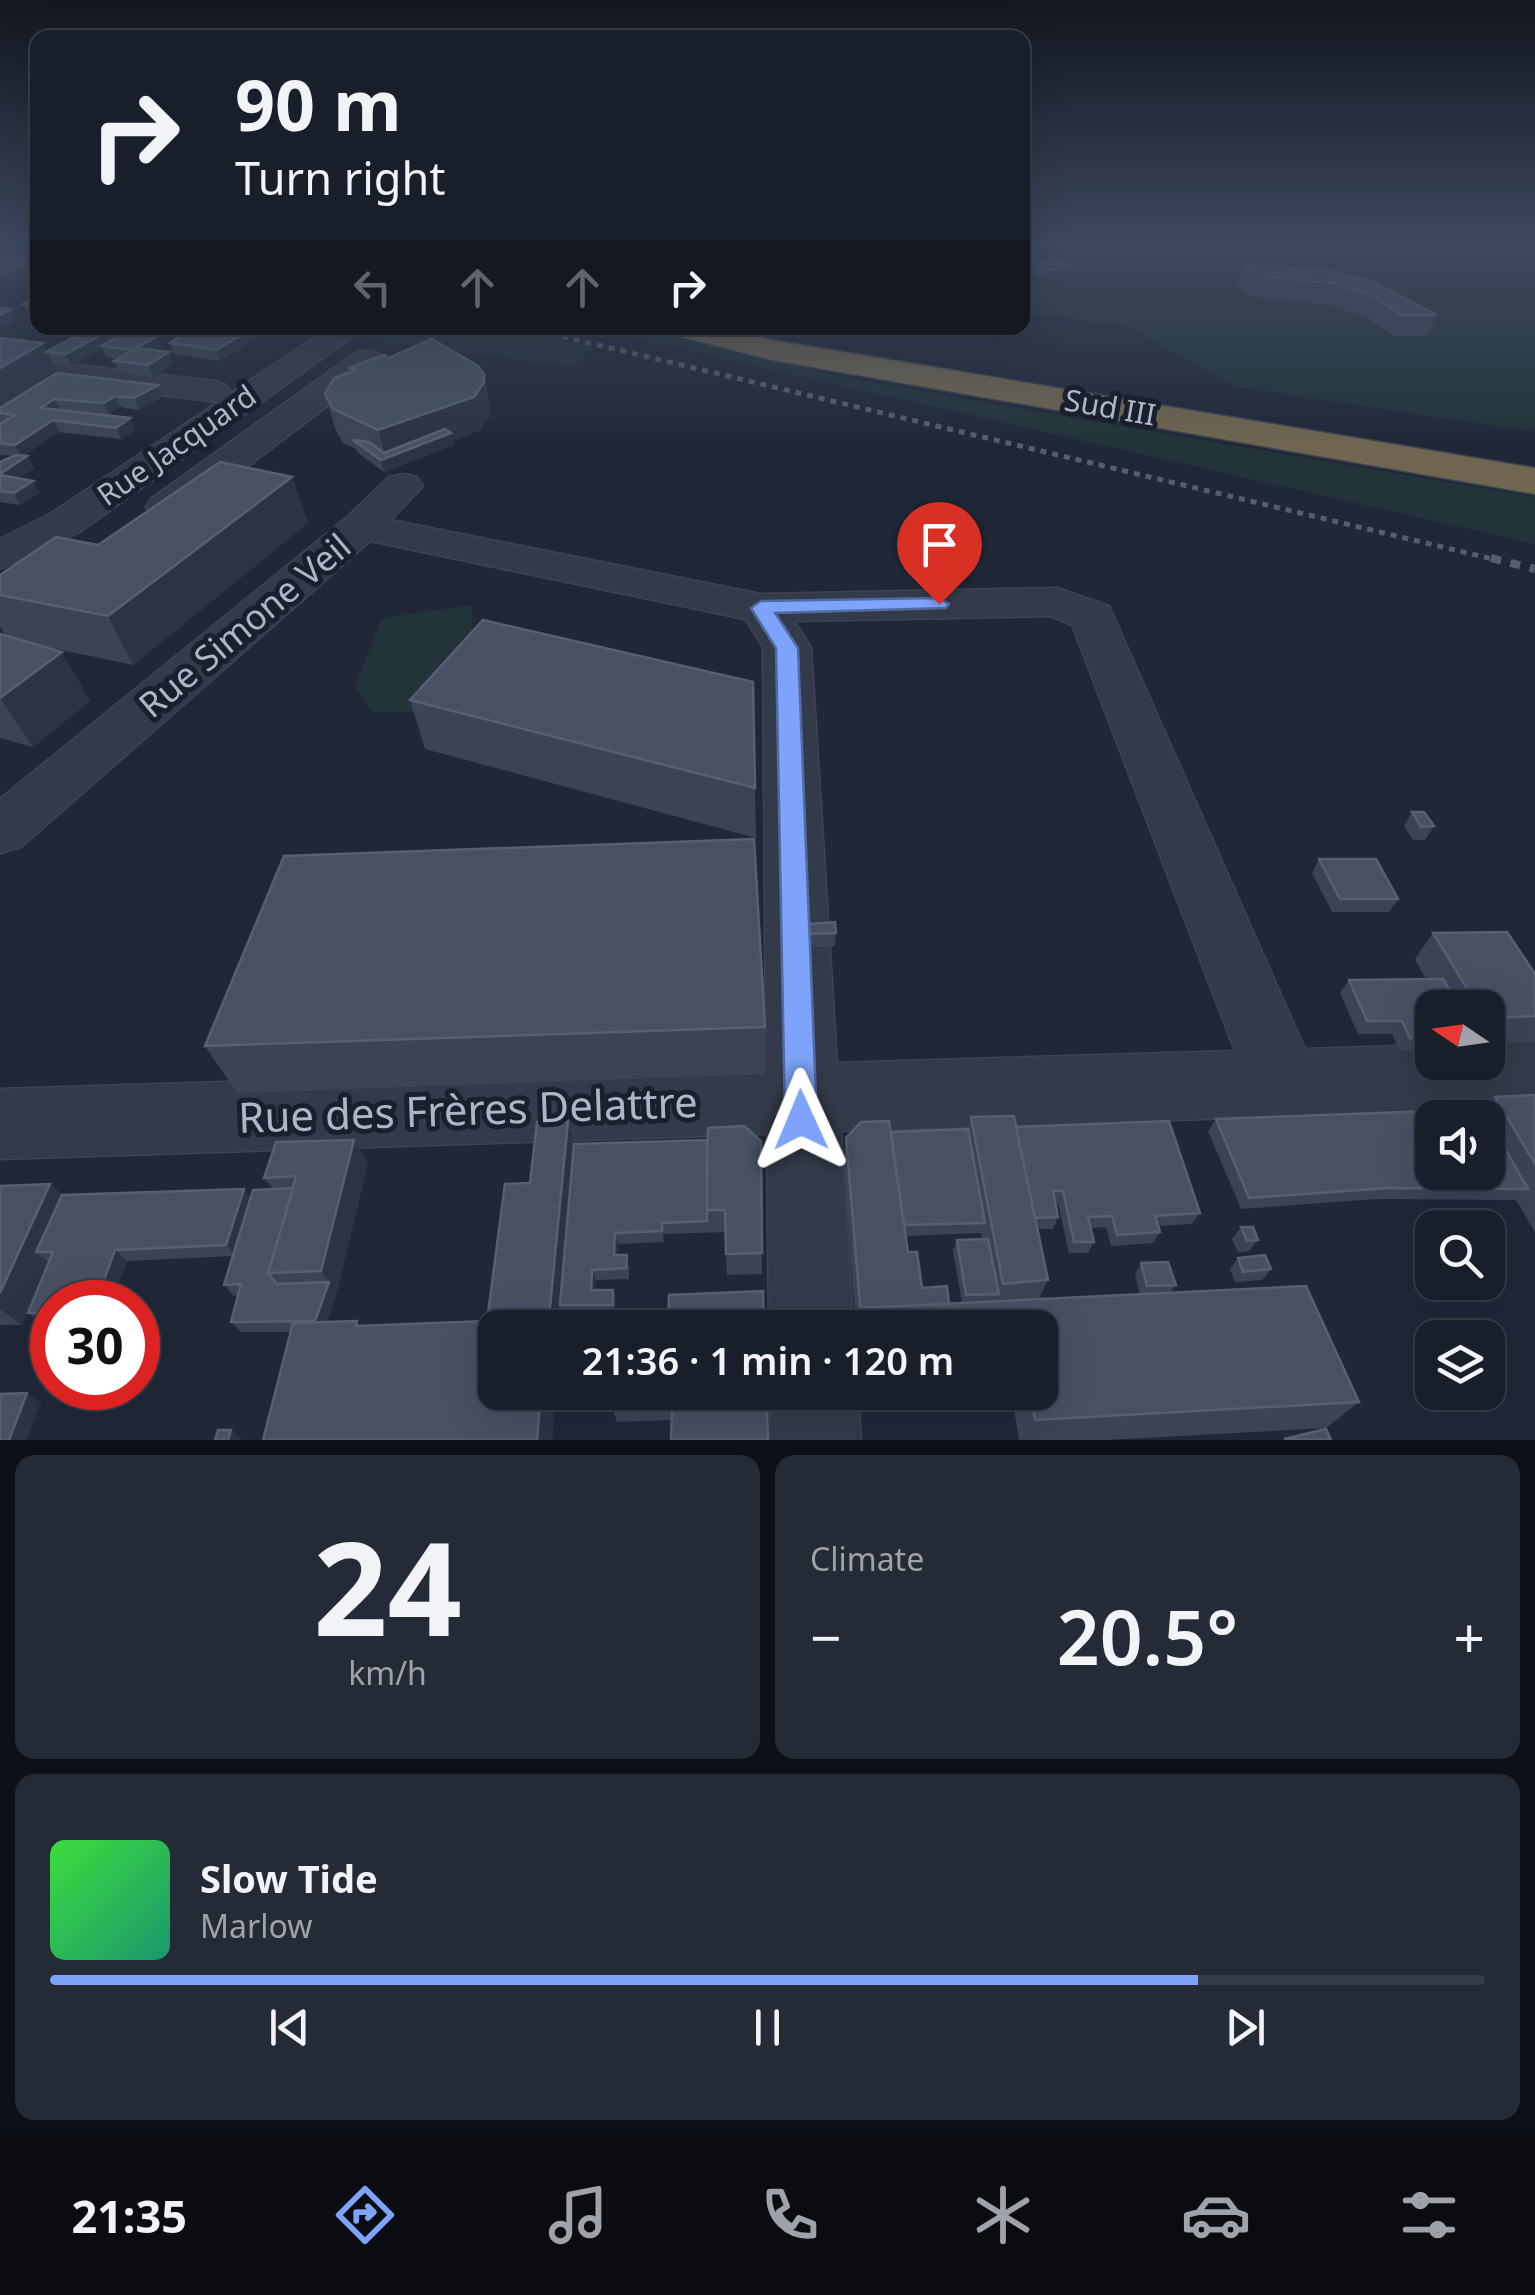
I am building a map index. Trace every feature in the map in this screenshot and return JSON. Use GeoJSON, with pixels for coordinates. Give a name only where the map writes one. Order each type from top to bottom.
{"type":"FeatureCollection","features":[{"type":"Feature","properties":{"kind":"highway","name":"Sud III"},"geometry":{"type":"LineString","coordinates":[[713,335],[772,350],[1535,481]]}},
{"type":"Feature","properties":{"kind":"highway","name":"Sud III"},"geometry":{"type":"LineString","coordinates":[[826,335],[1535,455]]}},
{"type":"Feature","properties":{"kind":"street"},"geometry":{"type":"LineString","coordinates":[[0,520],[46,503],[301,335]]}},
{"type":"Feature","properties":{"kind":"street"},"geometry":{"type":"LineString","coordinates":[[141,526],[236,456],[358,344]]}},
{"type":"Feature","properties":{"kind":"street","name":"Rue Jacquard"},"geometry":{"type":"LineString","coordinates":[[0,556],[65,523],[358,344]]}},
{"type":"Feature","properties":{"kind":"street"},"geometry":{"type":"LineString","coordinates":[[0,366],[214,392]]}},
{"type":"Feature","properties":{"kind":"street"},"geometry":{"type":"LineString","coordinates":[[360,528],[404,486]]}},
{"type":"Feature","properties":{"kind":"street","name":"Rue Simone Veil"},"geometry":{"type":"LineString","coordinates":[[0,831],[360,528],[761,608],[1057,602],[1092,616],[1284,1084]]}},
{"type":"Feature","properties":{"kind":"street"},"geometry":{"type":"LineString","coordinates":[[761,608],[787,648],[810,1310]]}},
{"type":"Feature","properties":{"kind":"street","name":"Rue des Frères Delattre"},"geometry":{"type":"LineString","coordinates":[[0,1124],[1535,1075]]}},
{"type":"Feature","properties":{"kind":"street"},"geometry":{"type":"LineString","coordinates":[[815,1410],[816,1440]]}},
{"type":"Feature","properties":{"kind":"shaded area"},"geometry":{"type":"Polygon","coordinates":[[[1030,309],[1535,309],[1535,432],[1233,386],[1129,327],[1030,313],[1030,309]]]}},
{"type":"Feature","properties":{"kind":"shaded area"},"geometry":{"type":"Polygon","coordinates":[[[369,335],[546,335],[593,347],[573,367],[363,339],[369,335]]]}},
{"type":"Feature","properties":{"kind":"shaded area"},"geometry":{"type":"Polygon","coordinates":[[[621,335],[664,335],[824,373],[958,398],[1535,497],[1535,544],[621,335]]]}},
{"type":"Feature","properties":{"kind":"shaded area"},"geometry":{"type":"Polygon","coordinates":[[[472,605],[472,641],[415,712],[372,712],[355,686],[382,618],[472,605]]]}},
{"type":"Feature","properties":{"kind":"building"},"geometry":{"type":"Polygon","coordinates":[[[1393,309],[1426,309],[1437,315],[1402,315],[1393,309]]]}},
{"type":"Feature","properties":{"kind":"building"},"geometry":{"type":"Polygon","coordinates":[[[78,335],[101,335],[66,354],[46,352],[78,335]]]}},
{"type":"Feature","properties":{"kind":"building"},"geometry":{"type":"Polygon","coordinates":[[[122,335],[157,336],[136,348],[169,352],[148,365],[114,361],[133,350],[101,346],[122,335]]]}},
{"type":"Feature","properties":{"kind":"building"},"geometry":{"type":"Polygon","coordinates":[[[182,335],[241,335],[216,350],[170,343],[182,335]]]}},
{"type":"Feature","properties":{"kind":"building"},"geometry":{"type":"Polygon","coordinates":[[[0,338],[43,343],[0,368],[0,338]]]}},
{"type":"Feature","properties":{"kind":"building"},"geometry":{"type":"Polygon","coordinates":[[[432,339],[478,366],[484,374],[484,382],[474,397],[378,430],[333,409],[325,394],[334,378],[355,370],[350,368],[357,365],[384,355],[389,358],[432,339]]]}},
{"type":"Feature","properties":{"kind":"building"},"geometry":{"type":"Polygon","coordinates":[[[57,373],[158,385],[134,398],[115,396],[104,403],[54,399],[41,408],[130,418],[116,428],[53,420],[15,445],[0,443],[0,424],[15,415],[0,413],[0,408],[57,373]]]}},
{"type":"Feature","properties":{"kind":"building"},"geometry":{"type":"Polygon","coordinates":[[[445,429],[451,433],[381,460],[353,440],[369,442],[384,453],[445,429]]]}},
{"type":"Feature","properties":{"kind":"building"},"geometry":{"type":"Polygon","coordinates":[[[16,455],[27,456],[0,474],[0,462],[16,455]]]}},
{"type":"Feature","properties":{"kind":"building"},"geometry":{"type":"Polygon","coordinates":[[[220,462],[292,477],[108,616],[0,595],[0,575],[56,537],[98,545],[220,462]]]}},
{"type":"Feature","properties":{"kind":"building"},"geometry":{"type":"Polygon","coordinates":[[[0,475],[33,481],[14,493],[0,491],[0,475]]]}},
{"type":"Feature","properties":{"kind":"building"},"geometry":{"type":"Polygon","coordinates":[[[483,620],[753,682],[755,788],[410,700],[483,620]]]}},
{"type":"Feature","properties":{"kind":"building"},"geometry":{"type":"Polygon","coordinates":[[[0,634],[62,652],[0,698],[0,634]]]}},
{"type":"Feature","properties":{"kind":"building"},"geometry":{"type":"Polygon","coordinates":[[[1412,812],[1424,812],[1434,826],[1421,827],[1412,812]]]}},
{"type":"Feature","properties":{"kind":"building"},"geometry":{"type":"Polygon","coordinates":[[[754,839],[765,1027],[205,1046],[284,856],[754,839]]]}},
{"type":"Feature","properties":{"kind":"building"},"geometry":{"type":"Polygon","coordinates":[[[1319,859],[1376,859],[1398,899],[1340,899],[1319,859]]]}},
{"type":"Feature","properties":{"kind":"building"},"geometry":{"type":"Polygon","coordinates":[[[835,922],[836,933],[810,934],[810,924],[835,922]]]}},
{"type":"Feature","properties":{"kind":"building"},"geometry":{"type":"Polygon","coordinates":[[[1507,932],[1535,974],[1535,1016],[1505,1017],[1505,990],[1468,990],[1433,933],[1507,932]]]}},
{"type":"Feature","properties":{"kind":"building"},"geometry":{"type":"Polygon","coordinates":[[[1443,979],[1449,990],[1415,990],[1415,1038],[1410,1038],[1402,1021],[1367,1021],[1349,980],[1443,979]]]}},
{"type":"Feature","properties":{"kind":"building"},"geometry":{"type":"Polygon","coordinates":[[[1535,1095],[1535,1164],[1505,1114],[1505,1100],[1495,1097],[1535,1095]]]}},
{"type":"Feature","properties":{"kind":"building"},"geometry":{"type":"Polygon","coordinates":[[[1415,1112],[1415,1188],[1249,1198],[1216,1119],[1415,1112]]]}},
{"type":"Feature","properties":{"kind":"building"},"geometry":{"type":"Polygon","coordinates":[[[1014,1116],[1048,1280],[1003,1284],[971,1117],[1014,1116]]]}},
{"type":"Feature","properties":{"kind":"building"},"geometry":{"type":"Polygon","coordinates":[[[568,1121],[550,1310],[488,1310],[505,1184],[530,1183],[537,1122],[568,1121]]]}},
{"type":"Feature","properties":{"kind":"building"},"geometry":{"type":"Polygon","coordinates":[[[889,1121],[908,1252],[917,1252],[922,1288],[947,1286],[949,1304],[860,1310],[846,1138],[861,1122],[889,1121]]]}},
{"type":"Feature","properties":{"kind":"building"},"geometry":{"type":"Polygon","coordinates":[[[1169,1121],[1200,1213],[1155,1216],[1160,1232],[1117,1235],[1112,1216],[1088,1217],[1094,1242],[1074,1242],[1063,1191],[1053,1191],[1058,1217],[1035,1218],[1016,1127],[1169,1121]]]}},
{"type":"Feature","properties":{"kind":"building"},"geometry":{"type":"Polygon","coordinates":[[[744,1126],[761,1141],[762,1253],[726,1254],[725,1210],[706,1210],[708,1128],[744,1126]]]}},
{"type":"Feature","properties":{"kind":"building"},"geometry":{"type":"Polygon","coordinates":[[[968,1129],[985,1223],[904,1225],[891,1132],[968,1129]]]}},
{"type":"Feature","properties":{"kind":"building"},"geometry":{"type":"Polygon","coordinates":[[[354,1140],[321,1271],[268,1273],[296,1176],[264,1178],[276,1142],[354,1140]]]}},
{"type":"Feature","properties":{"kind":"building"},"geometry":{"type":"Polygon","coordinates":[[[707,1140],[707,1221],[662,1223],[662,1231],[615,1233],[614,1255],[627,1255],[626,1268],[592,1270],[591,1290],[613,1290],[613,1305],[560,1305],[574,1144],[707,1140]]]}},
{"type":"Feature","properties":{"kind":"building"},"geometry":{"type":"Polygon","coordinates":[[[1505,1148],[1528,1189],[1505,1189],[1505,1148]]]}},
{"type":"Feature","properties":{"kind":"building"},"geometry":{"type":"Polygon","coordinates":[[[50,1184],[0,1293],[0,1186],[50,1184]]]}},
{"type":"Feature","properties":{"kind":"building"},"geometry":{"type":"Polygon","coordinates":[[[293,1188],[268,1273],[277,1284],[329,1282],[315,1321],[231,1322],[241,1284],[224,1285],[253,1190],[293,1188]]]}},
{"type":"Feature","properties":{"kind":"building"},"geometry":{"type":"Polygon","coordinates":[[[244,1189],[226,1245],[115,1250],[104,1280],[42,1280],[53,1252],[36,1252],[62,1195],[244,1189]]]}},
{"type":"Feature","properties":{"kind":"building"},"geometry":{"type":"Polygon","coordinates":[[[1241,1227],[1253,1227],[1258,1240],[1247,1241],[1241,1227]]]}},
{"type":"Feature","properties":{"kind":"building"},"geometry":{"type":"Polygon","coordinates":[[[988,1239],[999,1294],[966,1295],[957,1240],[988,1239]]]}},
{"type":"Feature","properties":{"kind":"building"},"geometry":{"type":"Polygon","coordinates":[[[1265,1255],[1271,1269],[1243,1272],[1238,1258],[1265,1255]]]}},
{"type":"Feature","properties":{"kind":"building"},"geometry":{"type":"Polygon","coordinates":[[[1168,1262],[1176,1285],[1147,1286],[1141,1263],[1168,1262]]]}},
{"type":"Feature","properties":{"kind":"building"},"geometry":{"type":"Polygon","coordinates":[[[1306,1286],[1359,1402],[1035,1420],[1033,1410],[1058,1410],[1058,1310],[862,1308],[1306,1286]]]}},
{"type":"Feature","properties":{"kind":"building"},"geometry":{"type":"Polygon","coordinates":[[[763,1291],[764,1310],[669,1310],[669,1295],[763,1291]]]}},
{"type":"Feature","properties":{"kind":"building"},"geometry":{"type":"Polygon","coordinates":[[[357,1321],[356,1326],[478,1321],[478,1410],[540,1410],[537,1440],[263,1440],[293,1323],[357,1321]]]}},
{"type":"Feature","properties":{"kind":"building"},"geometry":{"type":"Polygon","coordinates":[[[27,1393],[9,1440],[0,1440],[0,1394],[27,1393]]]}},
{"type":"Feature","properties":{"kind":"building"},"geometry":{"type":"Polygon","coordinates":[[[767,1410],[768,1440],[671,1440],[672,1411],[767,1410]]]}},
{"type":"Feature","properties":{"kind":"building"},"geometry":{"type":"Polygon","coordinates":[[[1326,1429],[1331,1440],[1284,1439],[1326,1429]]]}},
{"type":"Feature","properties":{"kind":"building"},"geometry":{"type":"Polygon","coordinates":[[[218,1430],[231,1430],[228,1440],[215,1440],[218,1430]]]}},
{"type":"Feature","properties":{"kind":"railway"},"geometry":{"type":"LineString","coordinates":[[556,335],[1501,561]]}},
{"type":"Feature","properties":{"kind":"railway"},"geometry":{"type":"LineString","coordinates":[[1491,558],[1535,569]]}},
{"type":"Feature","properties":{"kind":"route"},"geometry":{"type":"LineString","coordinates":[[801,1120],[787,648],[761,608],[939,604]]}}]}
